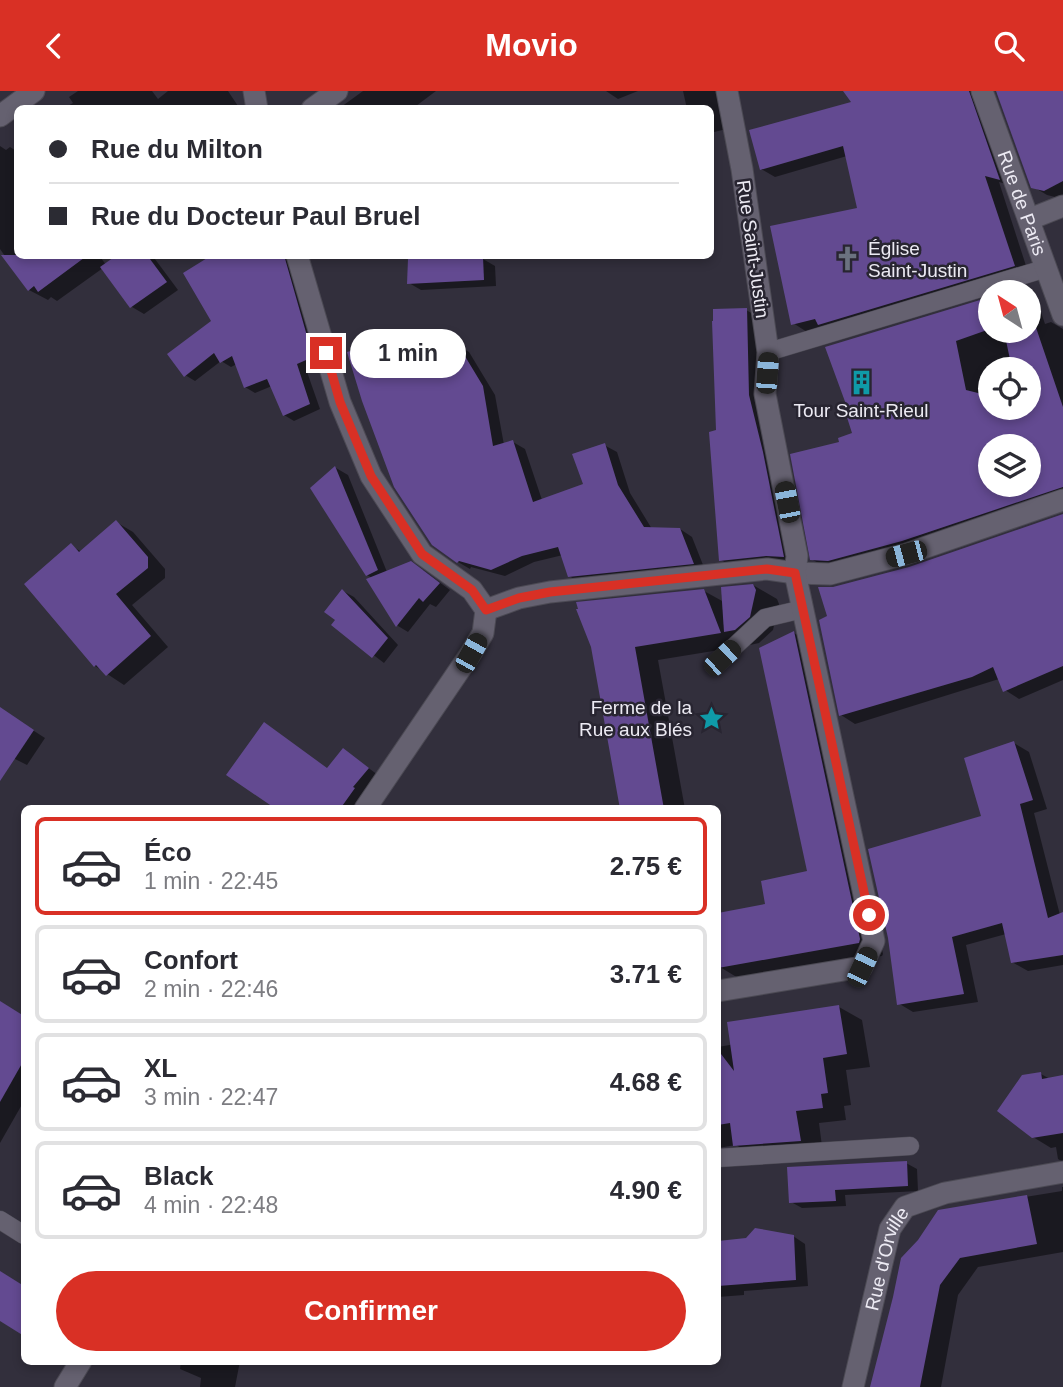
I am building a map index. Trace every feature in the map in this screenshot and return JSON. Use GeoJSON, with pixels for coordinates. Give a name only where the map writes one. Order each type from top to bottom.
{"type":"FeatureCollection","features":[{"type":"Feature","properties":{"kind":"street"},"geometry":{"type":"LineString","coordinates":[[15,105],[34,91]]}},
{"type":"Feature","properties":{"kind":"street"},"geometry":{"type":"LineString","coordinates":[[318,105],[337,91]]}},
{"type":"Feature","properties":{"kind":"street","name":"Rue Saint-Justin"},"geometry":{"type":"LineString","coordinates":[[721,990],[862,967],[874,941],[795,573],[797,556],[765,394],[768,352],[742,169],[727,91]]}},
{"type":"Feature","properties":{"kind":"street","name":"Rue de Paris"},"geometry":{"type":"LineString","coordinates":[[982,91],[1063,315]]}},
{"type":"Feature","properties":{"kind":"street"},"geometry":{"type":"LineString","coordinates":[[1030,219],[1063,206]]}},
{"type":"Feature","properties":{"kind":"street"},"geometry":{"type":"LineString","coordinates":[[298,259],[340,402],[371,476],[422,554],[472,590],[486,610],[482,633],[471,653],[368,805]]}},
{"type":"Feature","properties":{"kind":"street"},"geometry":{"type":"LineString","coordinates":[[486,610],[519,598],[550,592],[767,569],[830,574],[893,557],[1063,500]]}},
{"type":"Feature","properties":{"kind":"street","name":"Rue d'Orville"},"geometry":{"type":"LineString","coordinates":[[853,1387],[890,1229],[905,1207],[945,1193],[1063,1172]]}},
{"type":"Feature","properties":{"kind":"street"},"geometry":{"type":"LineString","coordinates":[[65,1387],[79,1365]]}},
{"type":"Feature","properties":{"kind":"lane"},"geometry":{"type":"LineString","coordinates":[[768,352],[1047,268]]}},
{"type":"Feature","properties":{"kind":"lane"},"geometry":{"type":"LineString","coordinates":[[722,658],[765,618],[803,609]]}},
{"type":"Feature","properties":{"kind":"lane"},"geometry":{"type":"LineString","coordinates":[[721,1158],[910,1146]]}},
{"type":"Feature","properties":{"kind":"lane"},"geometry":{"type":"LineString","coordinates":[[0,1220],[21,1233]]}},
{"type":"Feature","properties":{"kind":"building"},"geometry":{"type":"Polygon","coordinates":[[[843,91],[969,91],[1000,180],[985,176],[1015,266],[818,325],[815,319],[791,325],[770,226],[857,208],[843,146],[760,170],[749,130],[851,102],[843,91]]]}},
{"type":"Feature","properties":{"kind":"building"},"geometry":{"type":"Polygon","coordinates":[[[996,91],[1063,91],[1063,181],[1044,191],[1031,188],[996,91]]]}},
{"type":"Feature","properties":{"kind":"building"},"geometry":{"type":"Polygon","coordinates":[[[1,255],[14,255],[14,259],[83,259],[38,292],[34,286],[28,291],[1,255]]]}},
{"type":"Feature","properties":{"kind":"building"},"geometry":{"type":"Polygon","coordinates":[[[111,259],[150,259],[167,282],[130,308],[100,267],[111,259]]]}},
{"type":"Feature","properties":{"kind":"building"},"geometry":{"type":"Polygon","coordinates":[[[206,259],[285,259],[313,357],[297,364],[310,404],[283,416],[267,379],[244,388],[232,356],[220,363],[214,353],[184,377],[167,354],[211,321],[183,273],[206,259]]]}},
{"type":"Feature","properties":{"kind":"building"},"geometry":{"type":"Polygon","coordinates":[[[408,259],[483,259],[484,280],[407,284],[408,259]]]}},
{"type":"Feature","properties":{"kind":"building"},"geometry":{"type":"Polygon","coordinates":[[[978,301],[978,333],[956,341],[966,390],[978,393],[978,420],[1041,420],[1041,357],[1009,357],[1007,343],[1041,342],[1063,407],[1063,487],[1041,494],[1041,434],[978,434],[978,497],[1033,497],[902,541],[828,561],[810,560],[790,454],[839,442],[838,438],[852,433],[844,408],[847,407],[825,347],[978,301]]]}},
{"type":"Feature","properties":{"kind":"building"},"geometry":{"type":"Polygon","coordinates":[[[747,308],[749,395],[784,557],[766,556],[719,561],[709,432],[716,430],[713,309],[747,308]]]}},
{"type":"Feature","properties":{"kind":"building"},"geometry":{"type":"Polygon","coordinates":[[[396,338],[418,366],[457,343],[483,386],[493,446],[513,440],[533,502],[583,484],[572,454],[605,443],[618,485],[644,527],[680,528],[694,564],[568,577],[558,547],[522,556],[491,570],[459,561],[457,563],[432,545],[394,487],[347,352],[396,338]]]}},
{"type":"Feature","properties":{"kind":"building"},"geometry":{"type":"Polygon","coordinates":[[[335,466],[378,570],[366,576],[310,488],[335,466]]]}},
{"type":"Feature","properties":{"kind":"building"},"geometry":{"type":"Polygon","coordinates":[[[1063,514],[1063,666],[1003,692],[993,667],[972,677],[839,716],[819,620],[827,616],[818,587],[833,587],[909,567],[1063,514]]]}},
{"type":"Feature","properties":{"kind":"building"},"geometry":{"type":"Polygon","coordinates":[[[116,520],[148,557],[148,568],[116,594],[151,636],[106,676],[96,665],[94,667],[24,584],[71,543],[79,552],[116,520]]]}},
{"type":"Feature","properties":{"kind":"building"},"geometry":{"type":"Polygon","coordinates":[[[411,561],[440,583],[423,602],[419,598],[396,627],[366,579],[411,561]]]}},
{"type":"Feature","properties":{"kind":"building"},"geometry":{"type":"Polygon","coordinates":[[[753,584],[756,590],[750,617],[735,630],[724,632],[721,587],[753,584]]]}},
{"type":"Feature","properties":{"kind":"building"},"geometry":{"type":"Polygon","coordinates":[[[342,589],[388,638],[372,658],[331,625],[335,620],[324,612],[342,589]]]}},
{"type":"Feature","properties":{"kind":"building"},"geometry":{"type":"Polygon","coordinates":[[[704,589],[721,633],[635,647],[663,805],[619,805],[591,647],[576,609],[576,602],[704,589]]]}},
{"type":"Feature","properties":{"kind":"building"},"geometry":{"type":"Polygon","coordinates":[[[794,631],[860,939],[859,943],[721,967],[721,912],[765,904],[761,881],[807,871],[759,648],[794,631]]]}},
{"type":"Feature","properties":{"kind":"building"},"geometry":{"type":"Polygon","coordinates":[[[0,707],[34,730],[0,781],[0,707]]]}},
{"type":"Feature","properties":{"kind":"building"},"geometry":{"type":"Polygon","coordinates":[[[264,722],[327,768],[343,748],[369,768],[353,787],[355,788],[343,805],[270,805],[226,775],[264,722]]]}},
{"type":"Feature","properties":{"kind":"building"},"geometry":{"type":"Polygon","coordinates":[[[1014,741],[1033,800],[1020,804],[1048,918],[1063,912],[1063,955],[1011,963],[1002,923],[952,937],[964,994],[897,1005],[888,938],[868,849],[981,816],[964,758],[1014,741]]]}},
{"type":"Feature","properties":{"kind":"building"},"geometry":{"type":"Polygon","coordinates":[[[0,1001],[21,1014],[21,1065],[0,1102],[0,1001]]]}},
{"type":"Feature","properties":{"kind":"building"},"geometry":{"type":"Polygon","coordinates":[[[839,1005],[847,1054],[823,1058],[828,1093],[821,1094],[823,1108],[796,1111],[801,1141],[733,1146],[730,1123],[721,1124],[721,1054],[734,1071],[727,1022],[839,1005]]]}},
{"type":"Feature","properties":{"kind":"building"},"geometry":{"type":"Polygon","coordinates":[[[1041,1072],[1042,1079],[1063,1075],[1063,1133],[1032,1138],[997,1111],[1022,1075],[1041,1072]]]}},
{"type":"Feature","properties":{"kind":"building"},"geometry":{"type":"Polygon","coordinates":[[[907,1161],[908,1186],[835,1190],[836,1201],[789,1203],[787,1167],[907,1161]]]}},
{"type":"Feature","properties":{"kind":"building"},"geometry":{"type":"Polygon","coordinates":[[[1027,1195],[1037,1244],[960,1258],[940,1285],[920,1387],[870,1387],[901,1258],[918,1240],[938,1210],[1027,1195]]]}},
{"type":"Feature","properties":{"kind":"building"},"geometry":{"type":"Polygon","coordinates":[[[755,1228],[794,1235],[796,1280],[721,1286],[721,1241],[746,1238],[755,1228]]]}},
{"type":"Feature","properties":{"kind":"building"},"geometry":{"type":"Polygon","coordinates":[[[0,1271],[21,1284],[21,1334],[0,1321],[0,1271]]]}},
{"type":"Feature","properties":{"kind":"place","name":"Église Saint-Justin"},"geometry":{"type":"Point","coordinates":[848,259]}},
{"type":"Feature","properties":{"kind":"place","name":"Tour Saint-Rieul"},"geometry":{"type":"Point","coordinates":[861,382]}},
{"type":"Feature","properties":{"kind":"place","name":"Ferme de la Rue aux Blés"},"geometry":{"type":"Point","coordinates":[712,718]}},
{"type":"Feature","properties":{"kind":"route"},"geometry":{"type":"LineString","coordinates":[[326,353],[340,402],[371,476],[422,554],[472,590],[486,610],[519,598],[550,592],[767,569],[795,573],[869,915]]}}]}
